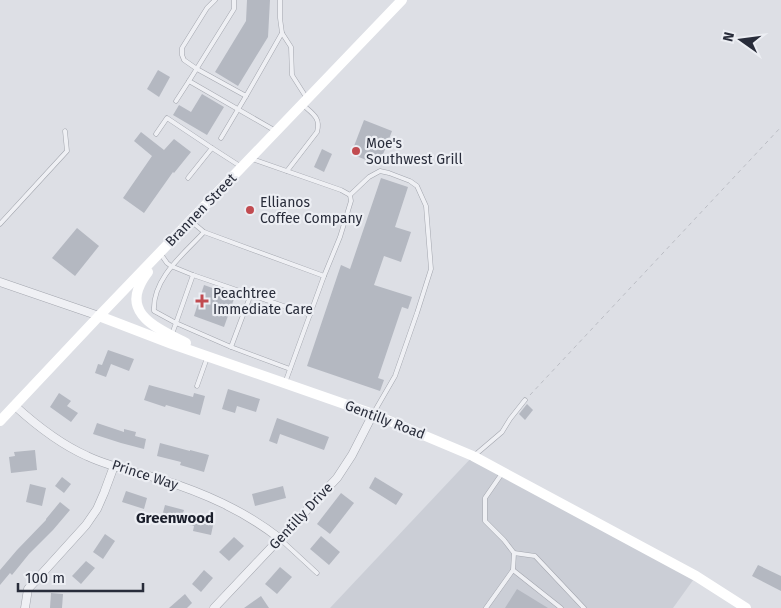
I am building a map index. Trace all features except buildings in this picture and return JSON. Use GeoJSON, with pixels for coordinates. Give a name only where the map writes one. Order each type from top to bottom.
{"type":"FeatureCollection","features":[{"type":"Feature","properties":{"kind":"street","name":"Brannen Street"},"geometry":{"type":"LineString","coordinates":[[0,422],[402,0]]}},
{"type":"Feature","properties":{"kind":"street"},"geometry":{"type":"LineString","coordinates":[[160,252],[139,286],[137,302],[142,315],[157,328],[235,366]]}},
{"type":"Feature","properties":{"kind":"street","name":"Gentilly Road"},"geometry":{"type":"LineString","coordinates":[[0,282],[373,414],[473,456],[696,576],[746,608]]}},
{"type":"Feature","properties":{"kind":"street","name":"Prince Way"},"geometry":{"type":"LineString","coordinates":[[15,406],[34,423],[61,442],[87,456],[212,498],[241,512],[279,538]]}},
{"type":"Feature","properties":{"kind":"street","name":"Gentilly Drive"},"geometry":{"type":"LineString","coordinates":[[214,608],[337,478],[352,455],[373,414]]}},
{"type":"Feature","properties":{"kind":"street"},"geometry":{"type":"LineString","coordinates":[[25,608],[28,589],[86,525],[97,509],[114,466]]}},
{"type":"Feature","properties":{"kind":"lane"},"geometry":{"type":"LineString","coordinates":[[214,0],[182,48],[182,55],[184,60],[197,69],[246,96]]}},
{"type":"Feature","properties":{"kind":"lane"},"geometry":{"type":"LineString","coordinates":[[176,101],[234,10],[234,0]]}},
{"type":"Feature","properties":{"kind":"lane"},"geometry":{"type":"LineString","coordinates":[[280,0],[282,34],[291,47],[292,74],[305,101],[318,120],[319,126],[317,132],[287,171]]}},
{"type":"Feature","properties":{"kind":"lane"},"geometry":{"type":"LineString","coordinates":[[221,138],[282,34]]}},
{"type":"Feature","properties":{"kind":"lane"},"geometry":{"type":"LineString","coordinates":[[189,81],[276,132]]}},
{"type":"Feature","properties":{"kind":"lane"},"geometry":{"type":"LineString","coordinates":[[156,134],[167,118],[242,167]]}},
{"type":"Feature","properties":{"kind":"lane"},"geometry":{"type":"LineString","coordinates":[[0,224],[67,151],[65,131]]}},
{"type":"Feature","properties":{"kind":"lane"},"geometry":{"type":"LineString","coordinates":[[188,178],[212,148]]}},
{"type":"Feature","properties":{"kind":"lane"},"geometry":{"type":"LineString","coordinates":[[250,158],[341,190],[350,195]]}},
{"type":"Feature","properties":{"kind":"lane"},"geometry":{"type":"LineString","coordinates":[[350,195],[369,177],[380,171],[410,181],[417,186],[426,206],[431,269],[395,376],[373,414]]}},
{"type":"Feature","properties":{"kind":"lane"},"geometry":{"type":"LineString","coordinates":[[285,383],[340,237],[351,200],[350,195]]}},
{"type":"Feature","properties":{"kind":"lane"},"geometry":{"type":"LineString","coordinates":[[190,221],[204,232],[324,276]]}},
{"type":"Feature","properties":{"kind":"lane"},"geometry":{"type":"LineString","coordinates":[[204,232],[171,266],[162,280],[154,302],[154,311],[231,347],[290,369]]}},
{"type":"Feature","properties":{"kind":"lane"},"geometry":{"type":"LineString","coordinates":[[160,252],[171,266],[193,276],[310,315]]}},
{"type":"Feature","properties":{"kind":"lane"},"geometry":{"type":"LineString","coordinates":[[171,335],[193,276]]}},
{"type":"Feature","properties":{"kind":"lane"},"geometry":{"type":"LineString","coordinates":[[231,347],[251,294]]}},
{"type":"Feature","properties":{"kind":"lane"},"geometry":{"type":"LineString","coordinates":[[197,386],[208,356]]}},
{"type":"Feature","properties":{"kind":"lane"},"geometry":{"type":"LineString","coordinates":[[473,456],[502,432],[525,400]]}},
{"type":"Feature","properties":{"kind":"lane"},"geometry":{"type":"LineString","coordinates":[[486,608],[513,570],[514,553],[485,521],[485,498],[503,472]]}},
{"type":"Feature","properties":{"kind":"lane"},"geometry":{"type":"LineString","coordinates":[[279,538],[317,573]]}},
{"type":"Feature","properties":{"kind":"lane"},"geometry":{"type":"LineString","coordinates":[[514,553],[535,556],[584,608]]}},
{"type":"Feature","properties":{"kind":"lane"},"geometry":{"type":"LineString","coordinates":[[513,570],[561,608]]}},
{"type":"Feature","properties":{"kind":"path"},"geometry":{"type":"LineString","coordinates":[[525,400],[781,127]]}},
{"type":"Feature","properties":{"kind":"shaded area"},"geometry":{"type":"Polygon","coordinates":[[[473,456],[696,576],[673,608],[330,608],[473,456]]]}},
{"type":"Feature","properties":{"kind":"place","name":"Moe's Southwest Grill"},"geometry":{"type":"Point","coordinates":[356,151]}},
{"type":"Feature","properties":{"kind":"place","name":"Ellianos Coffee Company"},"geometry":{"type":"Point","coordinates":[250,210]}},
{"type":"Feature","properties":{"kind":"place","name":"Peachtree Immediate Care"},"geometry":{"type":"Point","coordinates":[202,301]}},
{"type":"Feature","properties":{"kind":"district","name":"Greenwood"},"geometry":{"type":"Point","coordinates":[175,518]}}]}
